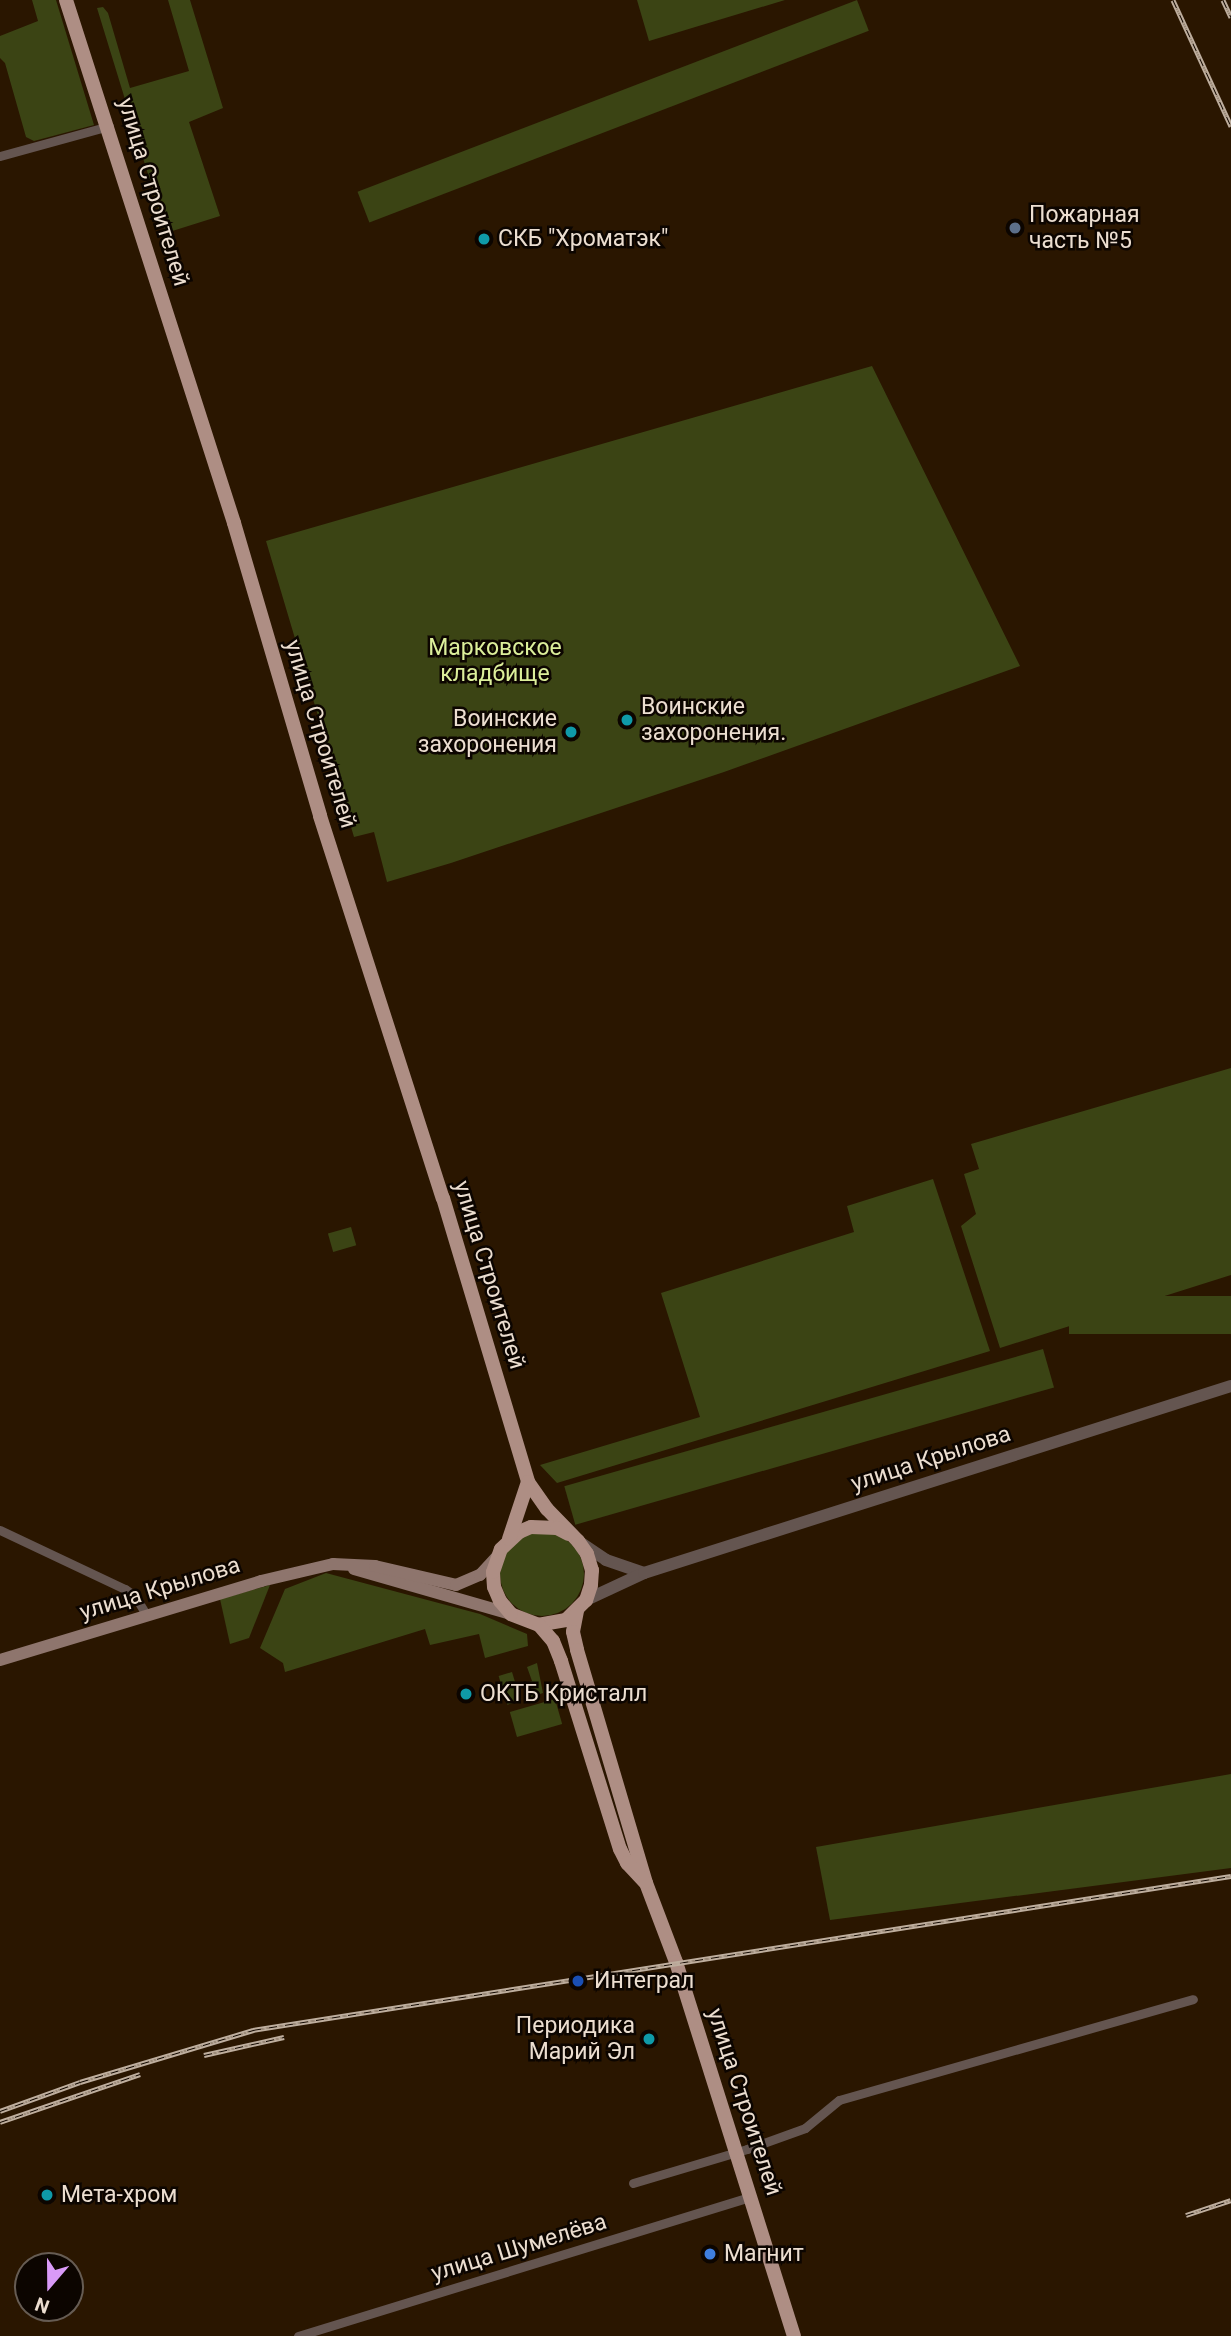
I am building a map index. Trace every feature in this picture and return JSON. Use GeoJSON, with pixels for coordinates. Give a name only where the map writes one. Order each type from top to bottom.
{"type":"FeatureCollection","features":[{"type":"Feature","properties":{"kind":"main road","name":"улица Строителей"},"geometry":{"type":"LineString","coordinates":[[66,0],[109,126],[528,1482],[587,1554],[592,1570],[591,1586],[573,1632],[577,1650],[646,1883],[676,1962],[794,2336]]}},
{"type":"Feature","properties":{"kind":"main road"},"geometry":{"type":"LineString","coordinates":[[528,1482],[508,1540],[496,1557],[494,1587],[500,1601],[512,1614],[539,1625],[566,1620],[581,1606]]}},
{"type":"Feature","properties":{"kind":"main road"},"geometry":{"type":"LineString","coordinates":[[508,1540],[531,1527],[557,1528],[574,1537]]}},
{"type":"Feature","properties":{"kind":"main road","name":"улица Крылова"},"geometry":{"type":"LineString","coordinates":[[0,1660],[272,1578],[333,1564],[375,1566],[456,1585],[480,1575],[496,1557]]}},
{"type":"Feature","properties":{"kind":"main road","name":"улица Крылова"},"geometry":{"type":"LineString","coordinates":[[333,1564],[512,1614]]}},
{"type":"Feature","properties":{"kind":"main road","name":"улица Строителей"},"geometry":{"type":"LineString","coordinates":[[539,1625],[553,1641],[561,1661],[620,1849],[627,1863],[646,1883]]}},
{"type":"Feature","properties":{"kind":"street"},"geometry":{"type":"LineString","coordinates":[[0,156],[109,126]]}},
{"type":"Feature","properties":{"kind":"street","name":"улица Крылова"},"geometry":{"type":"LineString","coordinates":[[581,1606],[644,1573],[1231,1386]]}},
{"type":"Feature","properties":{"kind":"street"},"geometry":{"type":"LineString","coordinates":[[0,1530],[125,1589],[135,1596],[147,1616]]}},
{"type":"Feature","properties":{"kind":"street"},"geometry":{"type":"LineString","coordinates":[[574,1537],[606,1560],[644,1573]]}},
{"type":"Feature","properties":{"kind":"street"},"geometry":{"type":"LineString","coordinates":[[633,2183],[736,2153],[805,2128],[839,2101],[1106,2021],[1193,1999]]}},
{"type":"Feature","properties":{"kind":"street","name":"улица Шумелёва"},"geometry":{"type":"LineString","coordinates":[[298,2336],[750,2197]]}},
{"type":"Feature","properties":{"kind":"green space"},"geometry":{"type":"Polygon","coordinates":[[[32,0],[56,0],[94,125],[34,141],[26,137],[5,63],[0,58],[0,36],[38,21],[32,0]]]}},
{"type":"Feature","properties":{"kind":"green space"},"geometry":{"type":"Polygon","coordinates":[[[168,0],[190,0],[223,108],[189,122],[220,216],[166,233],[97,8],[103,7],[108,13],[130,88],[189,71],[168,0]]]}},
{"type":"Feature","properties":{"kind":"green space"},"geometry":{"type":"Polygon","coordinates":[[[637,0],[785,0],[649,41],[637,0]]]}},
{"type":"Feature","properties":{"kind":"green space"},"geometry":{"type":"Polygon","coordinates":[[[857,0],[869,31],[369,223],[358,192],[857,0]]]}},
{"type":"Feature","properties":{"kind":"green space","name":"Марковское кладбище"},"geometry":{"type":"Polygon","coordinates":[[[872,366],[1020,666],[724,772],[387,882],[374,832],[354,837],[266,541],[872,366]]]}},
{"type":"Feature","properties":{"kind":"green space"},"geometry":{"type":"Polygon","coordinates":[[[1231,1068],[1231,1275],[1000,1348],[961,1226],[976,1214],[964,1174],[979,1169],[971,1144],[1231,1068]]]}},
{"type":"Feature","properties":{"kind":"green space"},"geometry":{"type":"Polygon","coordinates":[[[933,1179],[990,1351],[557,1483],[540,1465],[700,1417],[661,1293],[854,1232],[847,1206],[933,1179]]]}},
{"type":"Feature","properties":{"kind":"green space"},"geometry":{"type":"Polygon","coordinates":[[[351,1227],[356,1245],[333,1252],[328,1234],[351,1227]]]}},
{"type":"Feature","properties":{"kind":"green space"},"geometry":{"type":"Polygon","coordinates":[[[1069,1296],[1231,1296],[1231,1334],[1069,1334],[1069,1296]]]}},
{"type":"Feature","properties":{"kind":"green space"},"geometry":{"type":"Polygon","coordinates":[[[1043,1349],[1054,1387],[575,1525],[564,1486],[1043,1349]]]}},
{"type":"Feature","properties":{"kind":"green space"},"geometry":{"type":"Polygon","coordinates":[[[534,1532],[550,1532],[566,1539],[577,1550],[584,1566],[581,1590],[572,1604],[550,1616],[534,1616],[518,1609],[507,1598],[500,1582],[500,1566],[507,1550],[518,1539],[534,1532]]]}},
{"type":"Feature","properties":{"kind":"green space"},"geometry":{"type":"Polygon","coordinates":[[[326,1573],[480,1614],[527,1634],[528,1646],[485,1658],[479,1634],[430,1645],[425,1629],[285,1672],[283,1663],[260,1648],[285,1589],[326,1573]]]}},
{"type":"Feature","properties":{"kind":"green space"},"geometry":{"type":"Polygon","coordinates":[[[270,1585],[249,1638],[230,1644],[220,1599],[270,1585]]]}},
{"type":"Feature","properties":{"kind":"green space"},"geometry":{"type":"Polygon","coordinates":[[[537,1663],[543,1693],[531,1697],[526,1683],[532,1681],[527,1667],[537,1663]]]}},
{"type":"Feature","properties":{"kind":"green space"},"geometry":{"type":"Polygon","coordinates":[[[512,1672],[521,1701],[507,1705],[499,1676],[512,1672]]]}},
{"type":"Feature","properties":{"kind":"green space"},"geometry":{"type":"Polygon","coordinates":[[[555,1699],[562,1724],[517,1737],[510,1712],[555,1699]]]}},
{"type":"Feature","properties":{"kind":"green space"},"geometry":{"type":"Polygon","coordinates":[[[1231,1774],[1231,1868],[830,1920],[816,1847],[1231,1774]]]}},
{"type":"Feature","properties":{"kind":"railway"},"geometry":{"type":"LineString","coordinates":[[1173,0],[1231,126]]}},
{"type":"Feature","properties":{"kind":"railway"},"geometry":{"type":"LineString","coordinates":[[1223,0],[1231,17]]}},
{"type":"Feature","properties":{"kind":"railway"},"geometry":{"type":"LineString","coordinates":[[0,2111],[80,2082],[253,2030],[1231,1876]]}},
{"type":"Feature","properties":{"kind":"railway"},"geometry":{"type":"LineString","coordinates":[[204,2055],[284,2037]]}},
{"type":"Feature","properties":{"kind":"railway"},"geometry":{"type":"LineString","coordinates":[[0,2122],[140,2074]]}},
{"type":"Feature","properties":{"kind":"railway"},"geometry":{"type":"LineString","coordinates":[[1186,2215],[1231,2200]]}},
{"type":"Feature","properties":{"kind":"place","name":"Пожарная часть №5"},"geometry":{"type":"Point","coordinates":[1015,228]}},
{"type":"Feature","properties":{"kind":"place","name":"СКБ \"Хроматэк\""},"geometry":{"type":"Point","coordinates":[484,239]}},
{"type":"Feature","properties":{"kind":"place","name":"Воинские захоронения."},"geometry":{"type":"Point","coordinates":[627,720]}},
{"type":"Feature","properties":{"kind":"place","name":"Воинские захоронения"},"geometry":{"type":"Point","coordinates":[571,732]}},
{"type":"Feature","properties":{"kind":"place","name":"ОКТБ Кристалл"},"geometry":{"type":"Point","coordinates":[466,1694]}},
{"type":"Feature","properties":{"kind":"place","name":"Интеграл"},"geometry":{"type":"Point","coordinates":[578,1981]}},
{"type":"Feature","properties":{"kind":"place","name":"Периодика Марий Эл"},"geometry":{"type":"Point","coordinates":[649,2039]}},
{"type":"Feature","properties":{"kind":"place","name":"Мета-хром"},"geometry":{"type":"Point","coordinates":[47,2195]}},
{"type":"Feature","properties":{"kind":"place","name":"Магнит"},"geometry":{"type":"Point","coordinates":[710,2254]}}]}
